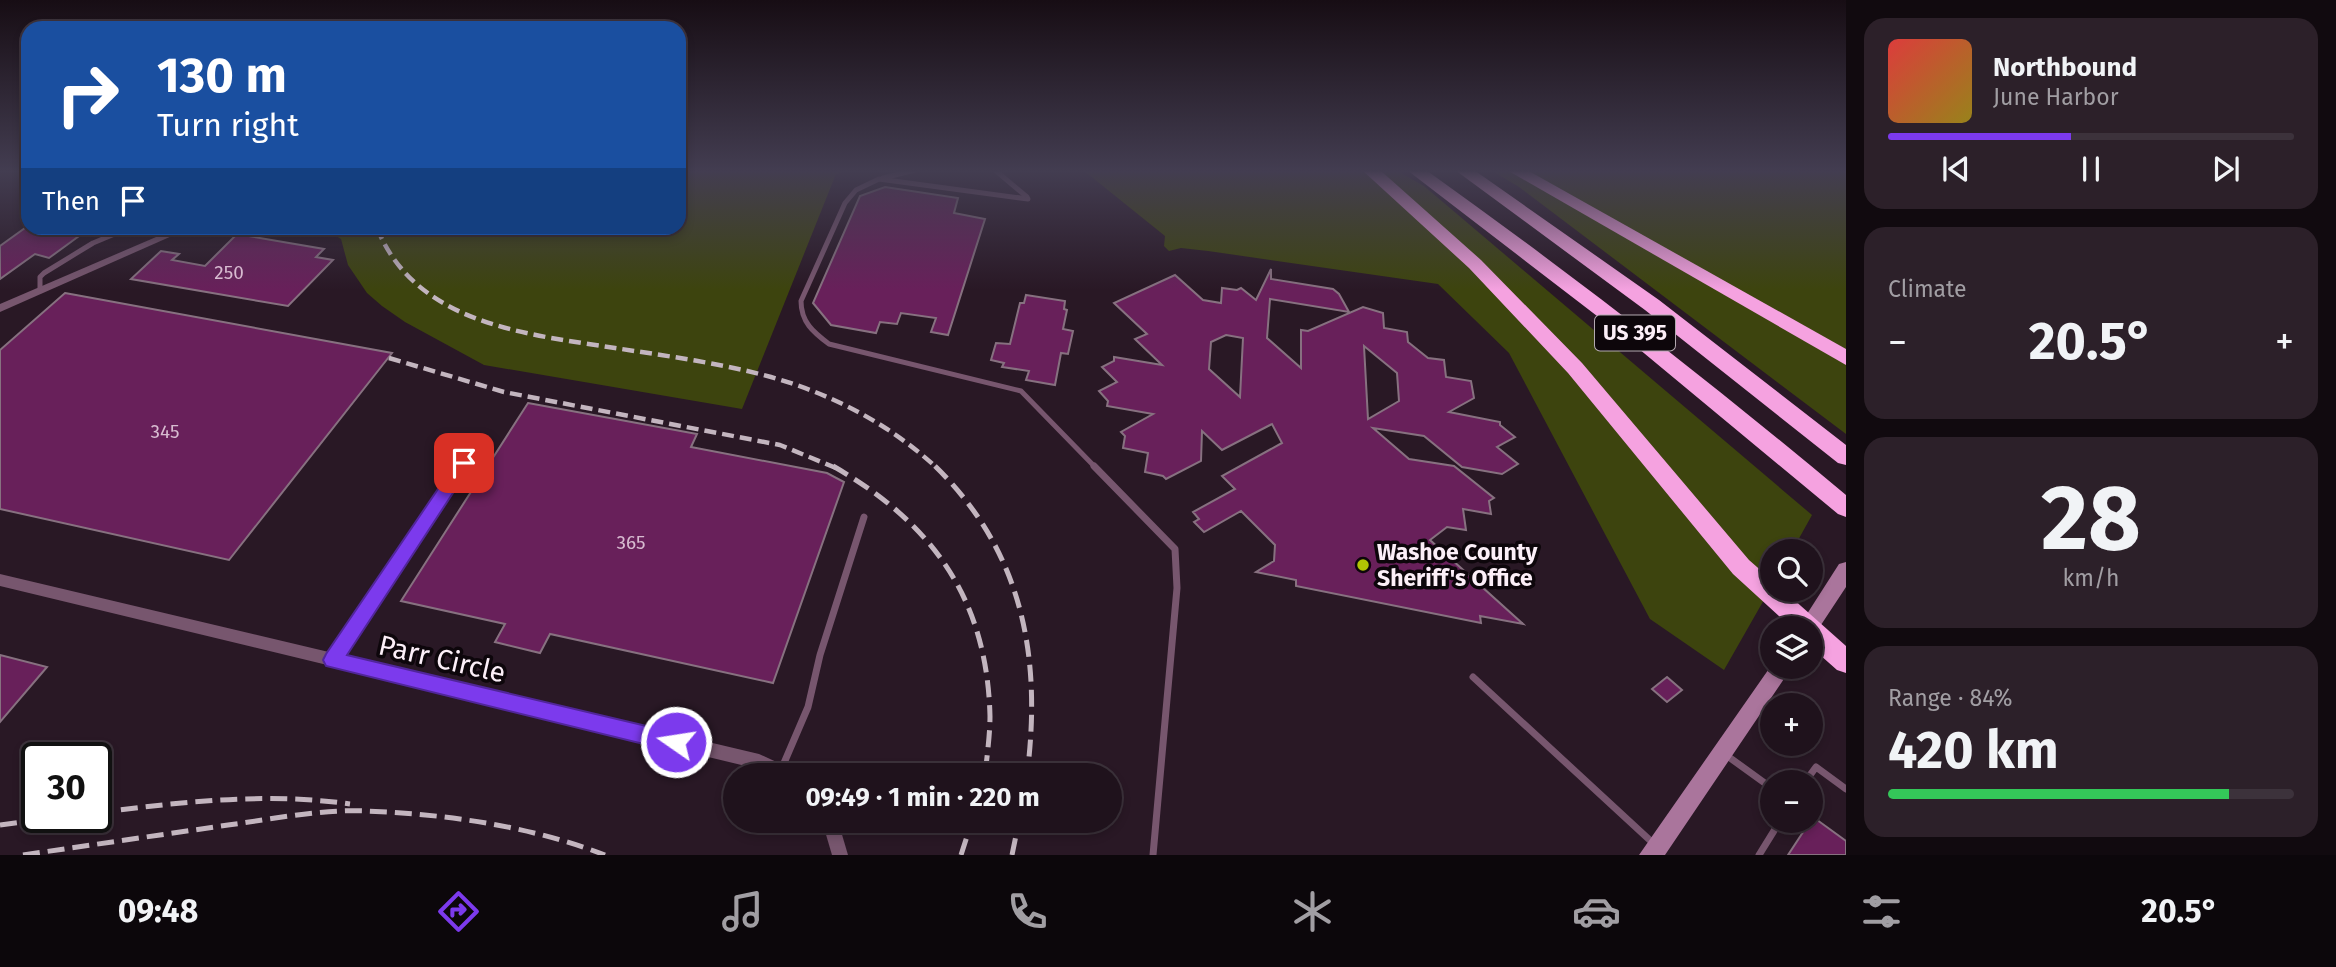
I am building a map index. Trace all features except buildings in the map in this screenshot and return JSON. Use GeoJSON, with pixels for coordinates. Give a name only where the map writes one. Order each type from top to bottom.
{"type":"FeatureCollection","features":[{"type":"Feature","properties":{"kind":"highway"},"geometry":{"type":"LineString","coordinates":[[1415,210],[1475,264],[1539,330],[1630,431],[1741,567],[1795,616]]}},
{"type":"Feature","properties":{"kind":"highway","name":"US 395"},"geometry":{"type":"LineString","coordinates":[[1471,210],[1633,332],[1846,508]]}},
{"type":"Feature","properties":{"kind":"highway","name":"US 395"},"geometry":{"type":"LineString","coordinates":[[1519,210],[1651,305],[1846,457]]}},
{"type":"Feature","properties":{"kind":"highway"},"geometry":{"type":"LineString","coordinates":[[1585,210],[1846,358]]}},
{"type":"Feature","properties":{"kind":"highway"},"geometry":{"type":"LineString","coordinates":[[1823,641],[1846,662]]}},
{"type":"Feature","properties":{"kind":"main road"},"geometry":{"type":"LineString","coordinates":[[1817,616],[1846,570]]}},
{"type":"Feature","properties":{"kind":"main road"},"geometry":{"type":"LineString","coordinates":[[1658,852],[1774,679]]}},
{"type":"Feature","properties":{"kind":"street"},"geometry":{"type":"LineString","coordinates":[[0,309],[165,235]]}},
{"type":"Feature","properties":{"kind":"street","name":"Parr Circle"},"geometry":{"type":"LineString","coordinates":[[0,580],[762,763]]}},
{"type":"Feature","properties":{"kind":"street"},"geometry":{"type":"LineString","coordinates":[[834,833],[840,855]]}},
{"type":"Feature","properties":{"kind":"lane"},"geometry":{"type":"LineString","coordinates":[[842,210],[801,301],[799,316],[808,328],[829,344],[1021,391],[1175,549],[1177,588],[1153,855]]}},
{"type":"Feature","properties":{"kind":"lane"},"geometry":{"type":"LineString","coordinates":[[40,291],[40,277],[44,273],[93,243],[112,235]]}},
{"type":"Feature","properties":{"kind":"lane"},"geometry":{"type":"LineString","coordinates":[[332,660],[476,444]]}},
{"type":"Feature","properties":{"kind":"lane"},"geometry":{"type":"LineString","coordinates":[[788,763],[808,707],[820,655],[864,517]]}},
{"type":"Feature","properties":{"kind":"lane"},"geometry":{"type":"LineString","coordinates":[[1473,677],[1658,852]]}},
{"type":"Feature","properties":{"kind":"lane"},"geometry":{"type":"LineString","coordinates":[[1723,752],[1760,779]]}},
{"type":"Feature","properties":{"kind":"lane"},"geometry":{"type":"LineString","coordinates":[[1823,772],[1846,789]]}},
{"type":"Feature","properties":{"kind":"lane"},"geometry":{"type":"LineString","coordinates":[[1759,855],[1773,833]]}},
{"type":"Feature","properties":{"kind":"green space"},"geometry":{"type":"Polygon","coordinates":[[[686,210],[822,210],[742,409],[484,365],[405,322],[367,293],[348,265],[341,239],[334,235],[686,235],[686,210]]]}},
{"type":"Feature","properties":{"kind":"green space"},"geometry":{"type":"Polygon","coordinates":[[[1133,210],[1452,210],[1812,515],[1799,539],[1760,539],[1760,602],[1763,602],[1724,670],[1650,619],[1509,353],[1438,284],[1208,251],[1181,248],[1169,251],[1164,246],[1165,236],[1133,210]]]}},
{"type":"Feature","properties":{"kind":"green space"},"geometry":{"type":"Polygon","coordinates":[[[1549,210],[1846,210],[1846,434],[1549,210]]]}},
{"type":"Feature","properties":{"kind":"railway"},"geometry":{"type":"LineString","coordinates":[[381,235],[395,260],[418,285],[446,304],[477,319],[545,337],[713,364],[794,384],[860,413],[900,438],[936,467]]}},
{"type":"Feature","properties":{"kind":"railway"},"geometry":{"type":"LineString","coordinates":[[389,358],[504,392],[780,445],[836,468]]}},
{"type":"Feature","properties":{"kind":"railway"},"geometry":{"type":"LineString","coordinates":[[833,466],[868,488],[925,539],[948,568],[965,600],[978,635],[986,674],[990,716],[986,763]]}},
{"type":"Feature","properties":{"kind":"railway"},"geometry":{"type":"LineString","coordinates":[[936,467],[965,499],[989,534],[1007,570],[1020,608],[1028,648],[1031,689],[1028,763]]}},
{"type":"Feature","properties":{"kind":"railway"},"geometry":{"type":"LineString","coordinates":[[112,811],[191,802],[254,799],[318,800],[350,804]]}},
{"type":"Feature","properties":{"kind":"railway"},"geometry":{"type":"LineString","coordinates":[[23,855],[297,815],[349,811],[427,815],[487,823],[547,836],[605,855]]}},
{"type":"Feature","properties":{"kind":"railway"},"geometry":{"type":"LineString","coordinates":[[0,825],[21,822]]}},
{"type":"Feature","properties":{"kind":"railway"},"geometry":{"type":"LineString","coordinates":[[961,855],[968,833]]}},
{"type":"Feature","properties":{"kind":"railway"},"geometry":{"type":"LineString","coordinates":[[1012,855],[1017,833]]}},
{"type":"Feature","properties":{"kind":"place","name":"Washoe County Sheriff's Office"},"geometry":{"type":"Point","coordinates":[1363,565]}},
{"type":"Feature","properties":{"kind":"route"},"geometry":{"type":"LineString","coordinates":[[464,463],[332,660],[676,742]]}}]}
